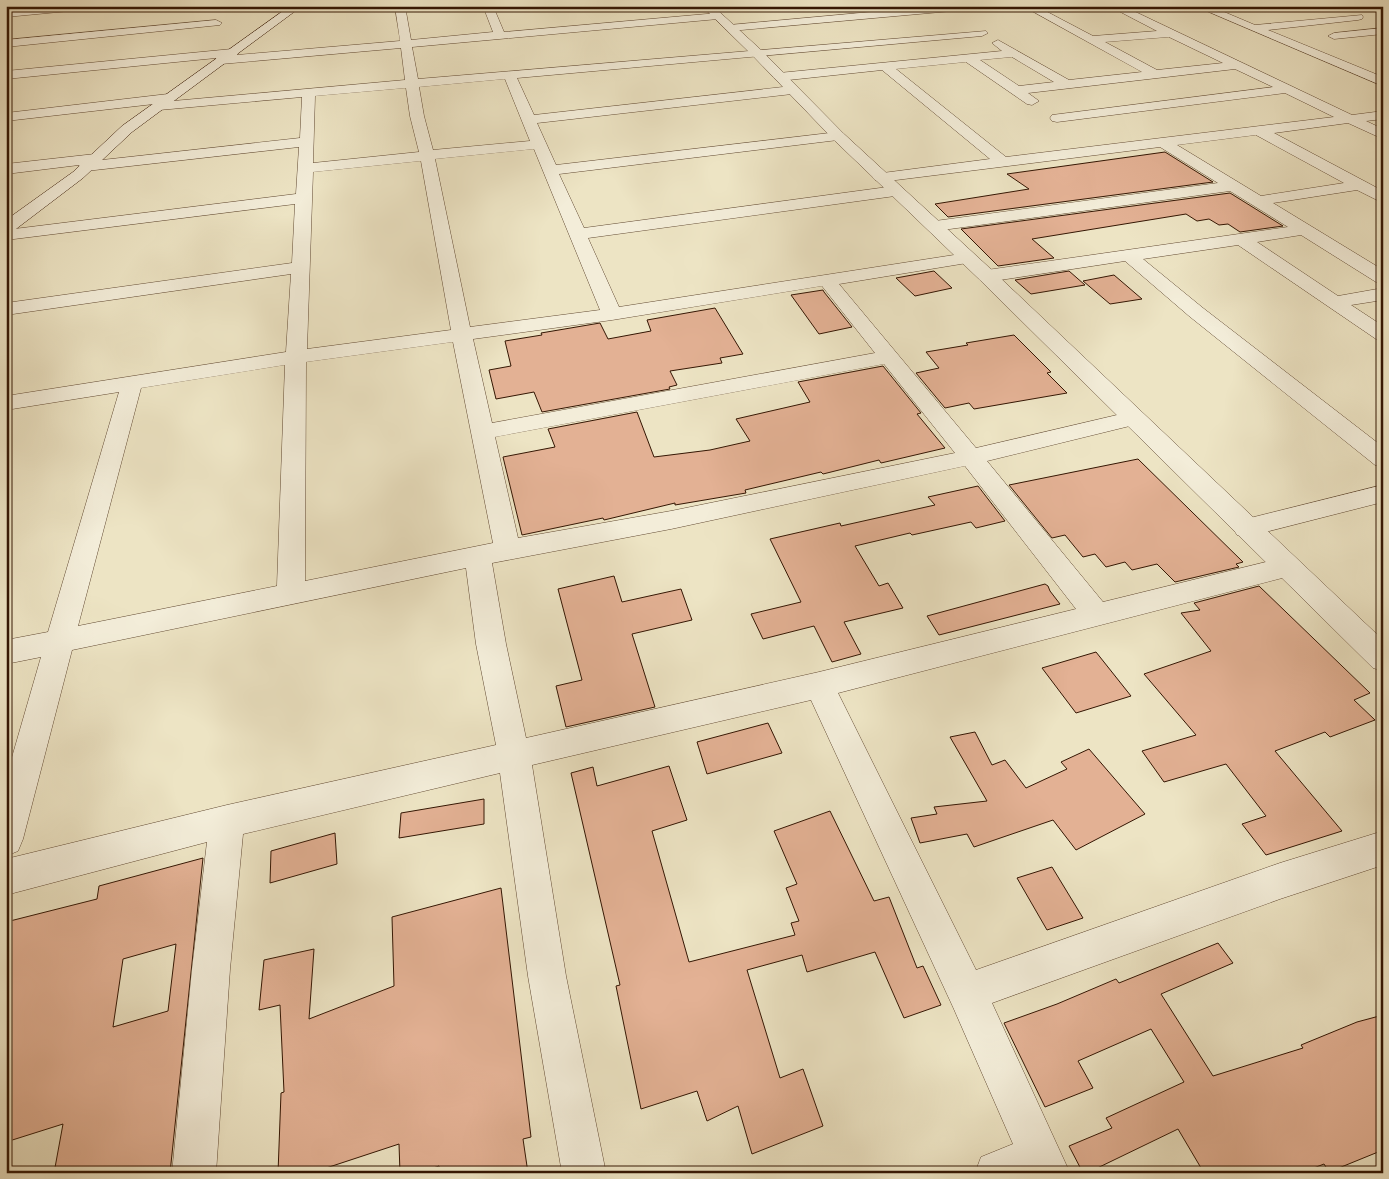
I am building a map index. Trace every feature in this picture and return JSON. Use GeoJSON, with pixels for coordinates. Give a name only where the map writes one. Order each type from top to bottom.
{"type":"FeatureCollection","features":[{"type":"Feature","properties":{"kind":"street"},"geometry":{"type":"LineString","coordinates":[[6,14],[90,6]]}},
{"type":"Feature","properties":{"kind":"street"},"geometry":{"type":"LineString","coordinates":[[6,228],[78,175],[127,129],[222,55],[297,6]]}},
{"type":"Feature","properties":{"kind":"street"},"geometry":{"type":"LineString","coordinates":[[400,6],[417,116],[427,155],[483,432],[492,553],[491,644],[514,756],[547,976],[584,1173]]}},
{"type":"Feature","properties":{"kind":"street"},"geometry":{"type":"LineString","coordinates":[[489,6],[500,35]]}},
{"type":"Feature","properties":{"kind":"street"},"geometry":{"type":"LineString","coordinates":[[6,75],[222,55],[406,44],[718,17],[823,20],[896,10],[974,6]]}},
{"type":"Feature","properties":{"kind":"street"},"geometry":{"type":"LineString","coordinates":[[1028,6],[1156,74]]}},
{"type":"Feature","properties":{"kind":"street"},"geometry":{"type":"LineString","coordinates":[[1114,6],[1148,22],[1171,30],[1196,35]]}},
{"type":"Feature","properties":{"kind":"street"},"geometry":{"type":"LineString","coordinates":[[1200,6],[1383,82]]}},
{"type":"Feature","properties":{"kind":"street"},"geometry":{"type":"LineString","coordinates":[[944,9],[1066,84]]}},
{"type":"Feature","properties":{"kind":"street"},"geometry":{"type":"LineString","coordinates":[[1336,9],[1383,26]]}},
{"type":"Feature","properties":{"kind":"street"},"geometry":{"type":"LineString","coordinates":[[812,11],[823,20]]}},
{"type":"Feature","properties":{"kind":"street"},"geometry":{"type":"LineString","coordinates":[[1193,17],[1219,14]]}},
{"type":"Feature","properties":{"kind":"street"},"geometry":{"type":"LineString","coordinates":[[718,17],[756,52],[880,177],[935,226],[1383,659]]}},
{"type":"Feature","properties":{"kind":"street"},"geometry":{"type":"LineString","coordinates":[[1225,32],[1358,17]]}},
{"type":"Feature","properties":{"kind":"street"},"geometry":{"type":"LineString","coordinates":[[1315,22],[1374,44]]}},
{"type":"Feature","properties":{"kind":"street"},"geometry":{"type":"LineString","coordinates":[[627,24],[635,35]]}},
{"type":"Feature","properties":{"kind":"street"},"geometry":{"type":"LineString","coordinates":[[6,44],[215,27],[222,55]]}},
{"type":"Feature","properties":{"kind":"street"},"geometry":{"type":"LineString","coordinates":[[1092,40],[1171,30],[1237,65],[1383,134]]}},
{"type":"Feature","properties":{"kind":"street"},"geometry":{"type":"LineString","coordinates":[[1286,42],[1383,30]]}},
{"type":"Feature","properties":{"kind":"street"},"geometry":{"type":"LineString","coordinates":[[8,116],[163,102],[309,93],[653,58],[756,52],[982,33]]}},
{"type":"Feature","properties":{"kind":"street"},"geometry":{"type":"LineString","coordinates":[[530,120],[786,84],[884,66],[1014,53]]}},
{"type":"Feature","properties":{"kind":"street"},"geometry":{"type":"LineString","coordinates":[[969,58],[1073,128]]}},
{"type":"Feature","properties":{"kind":"street"},"geometry":{"type":"LineString","coordinates":[[1017,90],[1237,65]]}},
{"type":"Feature","properties":{"kind":"street"},"geometry":{"type":"LineString","coordinates":[[884,66],[1003,162]]}},
{"type":"Feature","properties":{"kind":"street"},"geometry":{"type":"LineString","coordinates":[[24,86],[32,72]]}},
{"type":"Feature","properties":{"kind":"street"},"geometry":{"type":"LineString","coordinates":[[509,74],[612,314]]}},
{"type":"Feature","properties":{"kind":"street"},"geometry":{"type":"LineString","coordinates":[[1049,112],[1288,89]]}},
{"type":"Feature","properties":{"kind":"street"},"geometry":{"type":"LineString","coordinates":[[291,594],[296,357],[309,93]]}},
{"type":"Feature","properties":{"kind":"street"},"geometry":{"type":"LineString","coordinates":[[8,116],[16,101]]}},
{"type":"Feature","properties":{"kind":"street"},"geometry":{"type":"LineString","coordinates":[[880,177],[1383,115]]}},
{"type":"Feature","properties":{"kind":"street"},"geometry":{"type":"LineString","coordinates":[[1258,130],[1383,198]]}},
{"type":"Feature","properties":{"kind":"street"},"geometry":{"type":"LineString","coordinates":[[551,170],[838,136]]}},
{"type":"Feature","properties":{"kind":"street"},"geometry":{"type":"LineString","coordinates":[[1089,138],[1104,149]]}},
{"type":"Feature","properties":{"kind":"street"},"geometry":{"type":"LineString","coordinates":[[6,169],[307,142]]}},
{"type":"Feature","properties":{"kind":"street"},"geometry":{"type":"LineString","coordinates":[[1162,142],[1302,230],[1383,278]]}},
{"type":"Feature","properties":{"kind":"street"},"geometry":{"type":"LineString","coordinates":[[305,168],[539,144]]}},
{"type":"Feature","properties":{"kind":"street"},"geometry":{"type":"LineString","coordinates":[[935,226],[1232,186]]}},
{"type":"Feature","properties":{"kind":"street"},"geometry":{"type":"LineString","coordinates":[[1258,201],[1360,186]]}},
{"type":"Feature","properties":{"kind":"street"},"geometry":{"type":"LineString","coordinates":[[579,234],[895,191]]}},
{"type":"Feature","properties":{"kind":"street"},"geometry":{"type":"LineString","coordinates":[[6,235],[304,198]]}},
{"type":"Feature","properties":{"kind":"street"},"geometry":{"type":"LineString","coordinates":[[987,276],[1302,230]]}},
{"type":"Feature","properties":{"kind":"street"},"geometry":{"type":"LineString","coordinates":[[1241,239],[1383,335]]}},
{"type":"Feature","properties":{"kind":"street"},"geometry":{"type":"LineString","coordinates":[[1128,256],[1383,459]]}},
{"type":"Feature","properties":{"kind":"street"},"geometry":{"type":"LineString","coordinates":[[6,403],[296,357],[612,314],[967,258]]}},
{"type":"Feature","properties":{"kind":"street"},"geometry":{"type":"LineString","coordinates":[[6,309],[301,267]]}},
{"type":"Feature","properties":{"kind":"street"},"geometry":{"type":"LineString","coordinates":[[827,281],[1096,614]]}},
{"type":"Feature","properties":{"kind":"street"},"geometry":{"type":"LineString","coordinates":[[1334,302],[1383,294]]}},
{"type":"Feature","properties":{"kind":"street"},"geometry":{"type":"LineString","coordinates":[[483,432],[888,356]]}},
{"type":"Feature","properties":{"kind":"street"},"geometry":{"type":"LineString","coordinates":[[6,839],[132,383]]}},
{"type":"Feature","properties":{"kind":"street"},"geometry":{"type":"LineString","coordinates":[[6,652],[492,553],[671,520],[971,457],[1134,418]]}},
{"type":"Feature","properties":{"kind":"street"},"geometry":{"type":"LineString","coordinates":[[1246,528],[1383,493]]}},
{"type":"Feature","properties":{"kind":"street"},"geometry":{"type":"LineString","coordinates":[[6,878],[227,821],[819,685],[1286,567]]}},
{"type":"Feature","properties":{"kind":"street"},"geometry":{"type":"LineString","coordinates":[[819,685],[967,993],[1044,1164],[996,1173]]}},
{"type":"Feature","properties":{"kind":"street"},"geometry":{"type":"LineString","coordinates":[[194,1173],[211,968],[227,821]]}},
{"type":"Feature","properties":{"kind":"street"},"geometry":{"type":"LineString","coordinates":[[967,993],[1280,881],[1383,848]]}},
{"type":"Feature","properties":{"kind":"building"},"geometry":{"type":"Polygon","coordinates":[[[1165,152],[1213,182],[948,217],[935,204],[1029,189],[1007,174],[1165,152]]]}},
{"type":"Feature","properties":{"kind":"building"},"geometry":{"type":"Polygon","coordinates":[[[1230,193],[1283,226],[1240,232],[1228,224],[1219,225],[1209,219],[1197,221],[1186,214],[1032,239],[1054,258],[998,266],[961,229],[1230,193]]]}},
{"type":"Feature","properties":{"kind":"building"},"geometry":{"type":"Polygon","coordinates":[[[934,271],[952,288],[915,296],[896,278],[934,271]]]}},
{"type":"Feature","properties":{"kind":"building"},"geometry":{"type":"Polygon","coordinates":[[[1069,271],[1085,285],[1031,294],[1015,280],[1069,271]]]}},
{"type":"Feature","properties":{"kind":"building"},"geometry":{"type":"Polygon","coordinates":[[[1114,275],[1142,299],[1110,304],[1083,281],[1114,275]]]}},
{"type":"Feature","properties":{"kind":"building"},"geometry":{"type":"Polygon","coordinates":[[[823,290],[852,327],[819,334],[791,295],[823,290]]]}},
{"type":"Feature","properties":{"kind":"building"},"geometry":{"type":"Polygon","coordinates":[[[715,308],[743,354],[720,358],[722,363],[670,371],[677,385],[669,387],[670,389],[542,412],[534,392],[496,399],[489,370],[511,366],[505,341],[600,323],[608,339],[651,331],[647,320],[715,308]]]}},
{"type":"Feature","properties":{"kind":"building"},"geometry":{"type":"Polygon","coordinates":[[[1014,335],[1051,372],[1047,373],[1067,393],[974,409],[969,403],[945,408],[916,373],[939,368],[926,352],[1014,335]]]}},
{"type":"Feature","properties":{"kind":"building"},"geometry":{"type":"Polygon","coordinates":[[[883,366],[921,413],[917,414],[945,448],[881,463],[879,460],[823,474],[821,472],[745,490],[746,493],[675,505],[675,503],[604,520],[603,518],[522,535],[503,457],[555,447],[548,429],[637,412],[654,457],[710,450],[750,441],[736,419],[810,402],[798,382],[883,366]]]}},
{"type":"Feature","properties":{"kind":"building"},"geometry":{"type":"Polygon","coordinates":[[[1138,459],[1243,562],[1236,564],[1239,567],[1175,582],[1157,564],[1132,570],[1125,562],[1106,567],[1095,554],[1083,557],[1065,535],[1052,538],[1009,485],[1138,459]]]}},
{"type":"Feature","properties":{"kind":"building"},"geometry":{"type":"Polygon","coordinates":[[[978,486],[1005,521],[976,528],[971,522],[912,535],[910,533],[855,546],[879,586],[888,583],[903,608],[844,622],[861,654],[832,662],[814,626],[763,639],[751,614],[801,602],[770,539],[840,523],[841,526],[935,505],[928,497],[978,486]]]}},
{"type":"Feature","properties":{"kind":"building"},"geometry":{"type":"Polygon","coordinates":[[[614,576],[622,602],[681,589],[692,620],[632,634],[655,707],[566,727],[556,686],[582,680],[558,589],[614,576]]]}},
{"type":"Feature","properties":{"kind":"building"},"geometry":{"type":"Polygon","coordinates":[[[1045,584],[1060,604],[939,635],[927,616],[1045,584]]]}},
{"type":"Feature","properties":{"kind":"building"},"geometry":{"type":"Polygon","coordinates":[[[1259,586],[1370,693],[1354,700],[1375,720],[1330,737],[1325,732],[1275,751],[1342,831],[1266,855],[1242,824],[1266,816],[1226,764],[1164,782],[1142,751],[1196,735],[1144,674],[1211,651],[1181,613],[1200,610],[1194,603],[1259,586]]]}},
{"type":"Feature","properties":{"kind":"building"},"geometry":{"type":"Polygon","coordinates":[[[1096,652],[1131,696],[1076,713],[1042,668],[1096,652]]]}},
{"type":"Feature","properties":{"kind":"building"},"geometry":{"type":"Polygon","coordinates":[[[768,723],[782,753],[707,774],[697,742],[768,723]]]}},
{"type":"Feature","properties":{"kind":"building"},"geometry":{"type":"Polygon","coordinates":[[[975,732],[992,765],[1005,760],[1026,788],[1067,769],[1061,762],[1089,749],[1145,814],[1076,850],[1053,820],[974,847],[967,834],[920,843],[911,818],[937,814],[934,807],[987,801],[950,737],[975,732]]]}},
{"type":"Feature","properties":{"kind":"building"},"geometry":{"type":"Polygon","coordinates":[[[669,766],[687,820],[652,831],[689,962],[795,935],[791,923],[799,921],[786,888],[797,884],[774,831],[830,811],[874,901],[889,897],[917,968],[923,966],[941,1005],[904,1018],[875,952],[807,972],[802,955],[747,970],[780,1078],[803,1069],[823,1126],[752,1154],[738,1106],[707,1121],[697,1091],[641,1109],[616,986],[620,985],[571,773],[593,767],[597,786],[669,766]]]}},
{"type":"Feature","properties":{"kind":"building"},"geometry":{"type":"Polygon","coordinates":[[[484,799],[484,824],[399,838],[401,813],[484,799]]]}},
{"type":"Feature","properties":{"kind":"building"},"geometry":{"type":"Polygon","coordinates":[[[335,833],[337,864],[270,883],[271,851],[335,833]]]}},
{"type":"Feature","properties":{"kind":"building"},"geometry":{"type":"Polygon","coordinates":[[[203,858],[170,1173],[54,1173],[63,1124],[6,1142],[6,922],[97,899],[99,886],[203,858]],[[176,944],[123,959],[113,1027],[168,1011],[176,944]]]}},
{"type":"Feature","properties":{"kind":"building"},"geometry":{"type":"Polygon","coordinates":[[[1052,867],[1083,918],[1047,930],[1017,878],[1052,867]]]}},
{"type":"Feature","properties":{"kind":"building"},"geometry":{"type":"Polygon","coordinates":[[[501,888],[531,1137],[523,1139],[528,1173],[440,1173],[439,1166],[418,1173],[400,1173],[399,1144],[311,1173],[278,1173],[281,1093],[284,1092],[280,1005],[259,1010],[264,960],[314,949],[309,1019],[394,986],[392,917],[501,888]]]}},
{"type":"Feature","properties":{"kind":"building"},"geometry":{"type":"Polygon","coordinates":[[[1218,943],[1233,963],[1161,994],[1213,1076],[1303,1048],[1301,1045],[1357,1022],[1383,1015],[1383,1150],[1329,1172],[1324,1164],[1301,1173],[1204,1173],[1178,1129],[1087,1173],[1083,1173],[1069,1146],[1112,1128],[1106,1118],[1184,1082],[1151,1029],[1078,1061],[1093,1088],[1045,1107],[1004,1023],[1057,1004],[1116,979],[1119,983],[1218,943]]]}}]}
